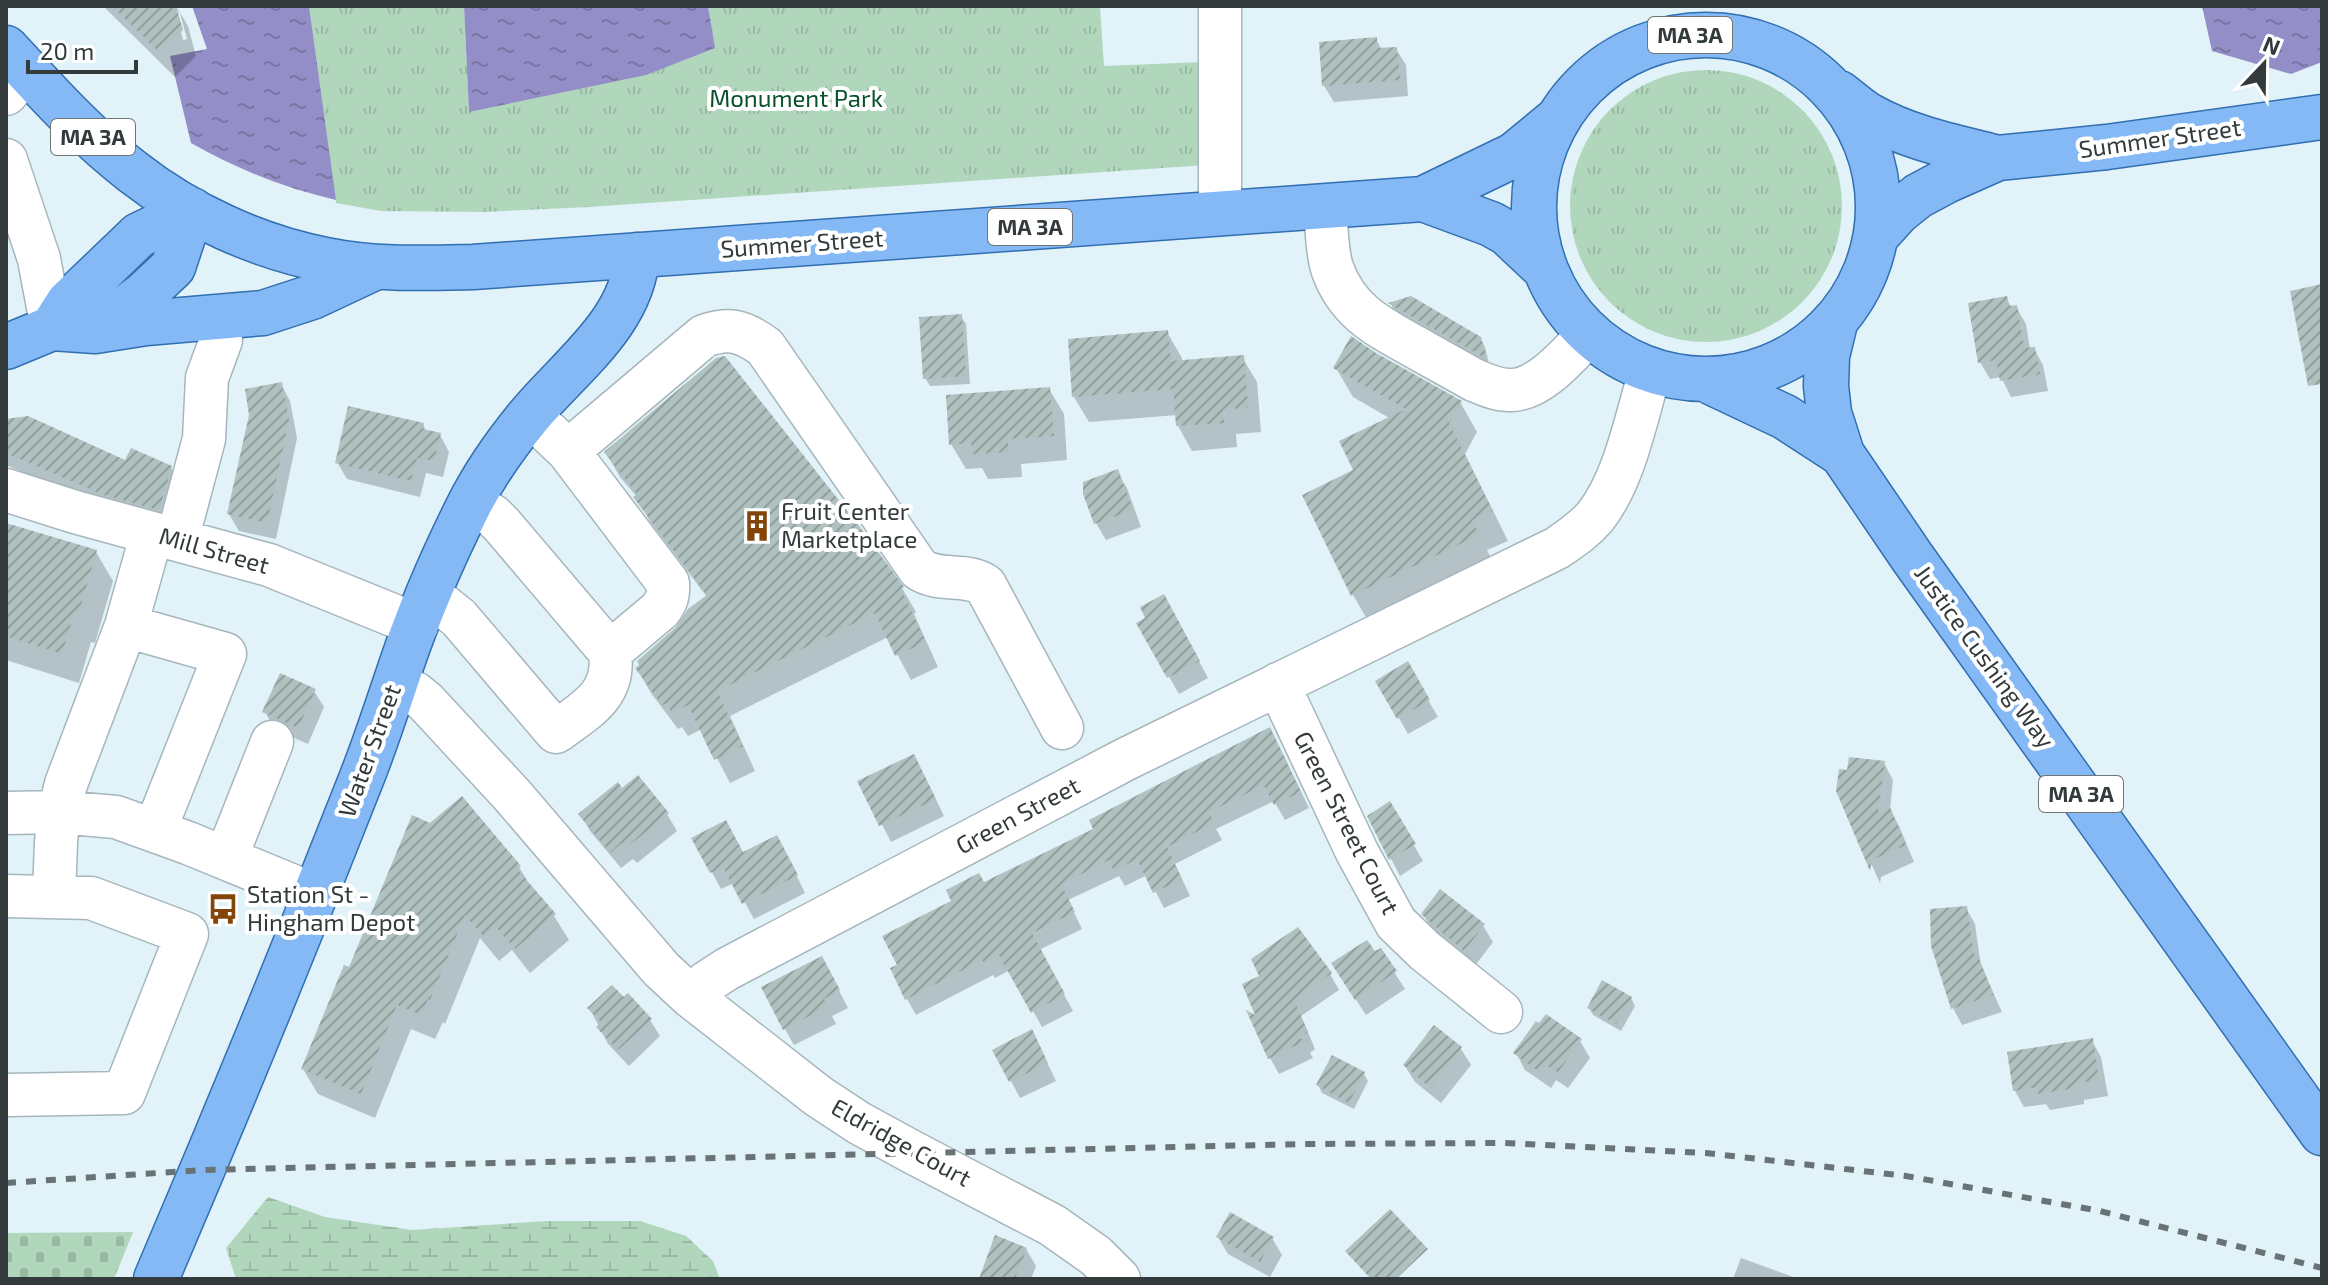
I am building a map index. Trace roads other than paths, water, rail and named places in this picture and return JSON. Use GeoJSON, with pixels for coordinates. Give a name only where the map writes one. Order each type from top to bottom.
{"type":"FeatureCollection","features":[{"type":"Feature","properties":{"kind":"main road","name":"MA 3A"},"geometry":{"type":"LineString","coordinates":[[1559,118],[1577,92],[1597,72],[1644,45],[1671,37],[1706,33],[1745,38],[1779,50],[1809,67],[1836,91],[1862,141],[1870,169],[1878,234],[1863,280],[1835,323]]}},
{"type":"Feature","properties":{"kind":"main road","name":"MA 3A"},"geometry":{"type":"LineString","coordinates":[[13,71],[136,175],[192,210]]}},
{"type":"Feature","properties":{"kind":"main road","name":"Summer Street"},"geometry":{"type":"LineString","coordinates":[[1836,91],[1869,115],[1896,128],[1998,158]]}},
{"type":"Feature","properties":{"kind":"main road","name":"Summer Street"},"geometry":{"type":"LineString","coordinates":[[1878,234],[1918,196],[1998,158],[2107,147],[2322,117]]}},
{"type":"Feature","properties":{"kind":"main road","name":"Summer Street"},"geometry":{"type":"LineString","coordinates":[[192,210],[251,239],[329,261],[376,267],[473,267],[1423,199],[1514,155],[1559,118]]}},
{"type":"Feature","properties":{"kind":"main road"},"geometry":{"type":"LineString","coordinates":[[1541,265],[1538,229],[1542,176],[1547,150],[1559,118]]}},
{"type":"Feature","properties":{"kind":"main road","name":"Summer Street"},"geometry":{"type":"LineString","coordinates":[[1423,199],[1491,224],[1515,239],[1541,265]]}},
{"type":"Feature","properties":{"kind":"main road"},"geometry":{"type":"LineString","coordinates":[[52,328],[68,303],[139,235],[192,210]]}},
{"type":"Feature","properties":{"kind":"main road"},"geometry":{"type":"LineString","coordinates":[[95,331],[143,295],[173,267],[192,210]]}},
{"type":"Feature","properties":{"kind":"main road","name":"Water Street"},"geometry":{"type":"LineString","coordinates":[[156,1279],[315,895],[445,555],[492,467],[529,416],[614,319],[631,288],[637,255]]}},
{"type":"Feature","properties":{"kind":"main road","name":"MA 3A"},"geometry":{"type":"LineString","coordinates":[[1541,265],[1570,315],[1617,356],[1650,372],[1682,380],[1711,382]]}},
{"type":"Feature","properties":{"kind":"main road"},"geometry":{"type":"LineString","coordinates":[[6,347],[52,328],[95,331],[168,320],[263,313],[312,297],[376,267]]}},
{"type":"Feature","properties":{"kind":"main road"},"geometry":{"type":"LineString","coordinates":[[1711,382],[1780,360],[1835,323]]}},
{"type":"Feature","properties":{"kind":"main road","name":"Justice Cushing Way"},"geometry":{"type":"LineString","coordinates":[[1835,323],[1827,356],[1826,386],[1829,413],[1842,454],[1921,570],[2322,1133]]}},
{"type":"Feature","properties":{"kind":"main road","name":"Justice Cushing Way"},"geometry":{"type":"LineString","coordinates":[[1711,382],[1785,417],[1842,454]]}},
{"type":"Feature","properties":{"kind":"street"},"geometry":{"type":"LineString","coordinates":[[1220,6],[1220,213]]}},
{"type":"Feature","properties":{"kind":"street"},"geometry":{"type":"LineString","coordinates":[[6,160],[39,259],[52,328]]}},
{"type":"Feature","properties":{"kind":"street"},"geometry":{"type":"LineString","coordinates":[[1325,206],[1332,266],[1341,288],[1355,308],[1373,323],[1474,380],[1509,391],[1527,388],[1559,364],[1589,334]]}},
{"type":"Feature","properties":{"kind":"street"},"geometry":{"type":"LineString","coordinates":[[54,896],[59,812],[66,784],[126,626],[204,439],[207,378],[221,340],[219,317]]}},
{"type":"Feature","properties":{"kind":"street"},"geometry":{"type":"LineString","coordinates":[[568,451],[704,336],[720,330],[736,331],[752,337],[765,347],[919,569],[935,576],[970,578],[985,585],[1062,728]]}},
{"type":"Feature","properties":{"kind":"street","name":"Green Street"},"geometry":{"type":"LineString","coordinates":[[690,996],[727,969],[1126,759],[1573,538],[1594,518],[1617,477],[1650,372]]}},
{"type":"Feature","properties":{"kind":"street"},"geometry":{"type":"LineString","coordinates":[[471,502],[502,525],[610,652],[666,602],[668,583],[568,451],[529,416]]}},
{"type":"Feature","properties":{"kind":"street","name":"Mill Street"},"geometry":{"type":"LineString","coordinates":[[6,490],[422,612],[444,606],[459,618],[556,732],[596,702],[604,692],[612,666],[610,652]]}},
{"type":"Feature","properties":{"kind":"street"},"geometry":{"type":"LineString","coordinates":[[126,626],[225,654],[155,830]]}},
{"type":"Feature","properties":{"kind":"street"},"geometry":{"type":"LineString","coordinates":[[395,684],[426,702],[512,795],[661,969],[690,996]]}},
{"type":"Feature","properties":{"kind":"street","name":"Green Street Court"},"geometry":{"type":"LineString","coordinates":[[1278,684],[1357,852],[1396,923],[1425,951],[1501,1012]]}},
{"type":"Feature","properties":{"kind":"street"},"geometry":{"type":"LineString","coordinates":[[226,858],[272,742]]}},
{"type":"Feature","properties":{"kind":"street"},"geometry":{"type":"LineString","coordinates":[[6,813],[59,812],[116,817],[315,895]]}},
{"type":"Feature","properties":{"kind":"street"},"geometry":{"type":"LineString","coordinates":[[6,896],[91,898],[187,934],[124,1093],[6,1095]]}},
{"type":"Feature","properties":{"kind":"street","name":"Eldridge Court"},"geometry":{"type":"LineString","coordinates":[[690,996],[818,1096],[900,1146],[1052,1225],[1096,1256],[1119,1279]]}},
{"type":"Feature","properties":{"kind":"water"},"geometry":{"type":"Polygon","coordinates":[[[192,6],[309,6],[336,200],[261,177],[191,143],[170,56],[207,49],[192,6]]]}},
{"type":"Feature","properties":{"kind":"water"},"geometry":{"type":"Polygon","coordinates":[[[464,6],[708,6],[715,48],[646,75],[469,112],[464,6]]]}},
{"type":"Feature","properties":{"kind":"water"},"geometry":{"type":"Polygon","coordinates":[[[2202,6],[2322,6],[2322,62],[2291,74],[2212,51],[2202,6]]]}},
{"type":"Feature","properties":{"kind":"railway"},"geometry":{"type":"LineString","coordinates":[[6,1183],[203,1170],[1304,1144],[1505,1143],[1706,1153],[1906,1176],[2100,1211],[2322,1268]]}},
{"type":"Feature","properties":{"kind":"place","name":"Fruit Center Marketplace"},"geometry":{"type":"Point","coordinates":[757,526]}},
{"type":"Feature","properties":{"kind":"place","name":"Station St - Hingham Depot"},"geometry":{"type":"Point","coordinates":[223,909]}},
{"type":"Feature","properties":{"kind":"park label","name":"Monument Park"},"geometry":{"type":"Point","coordinates":[796,99]}}]}
